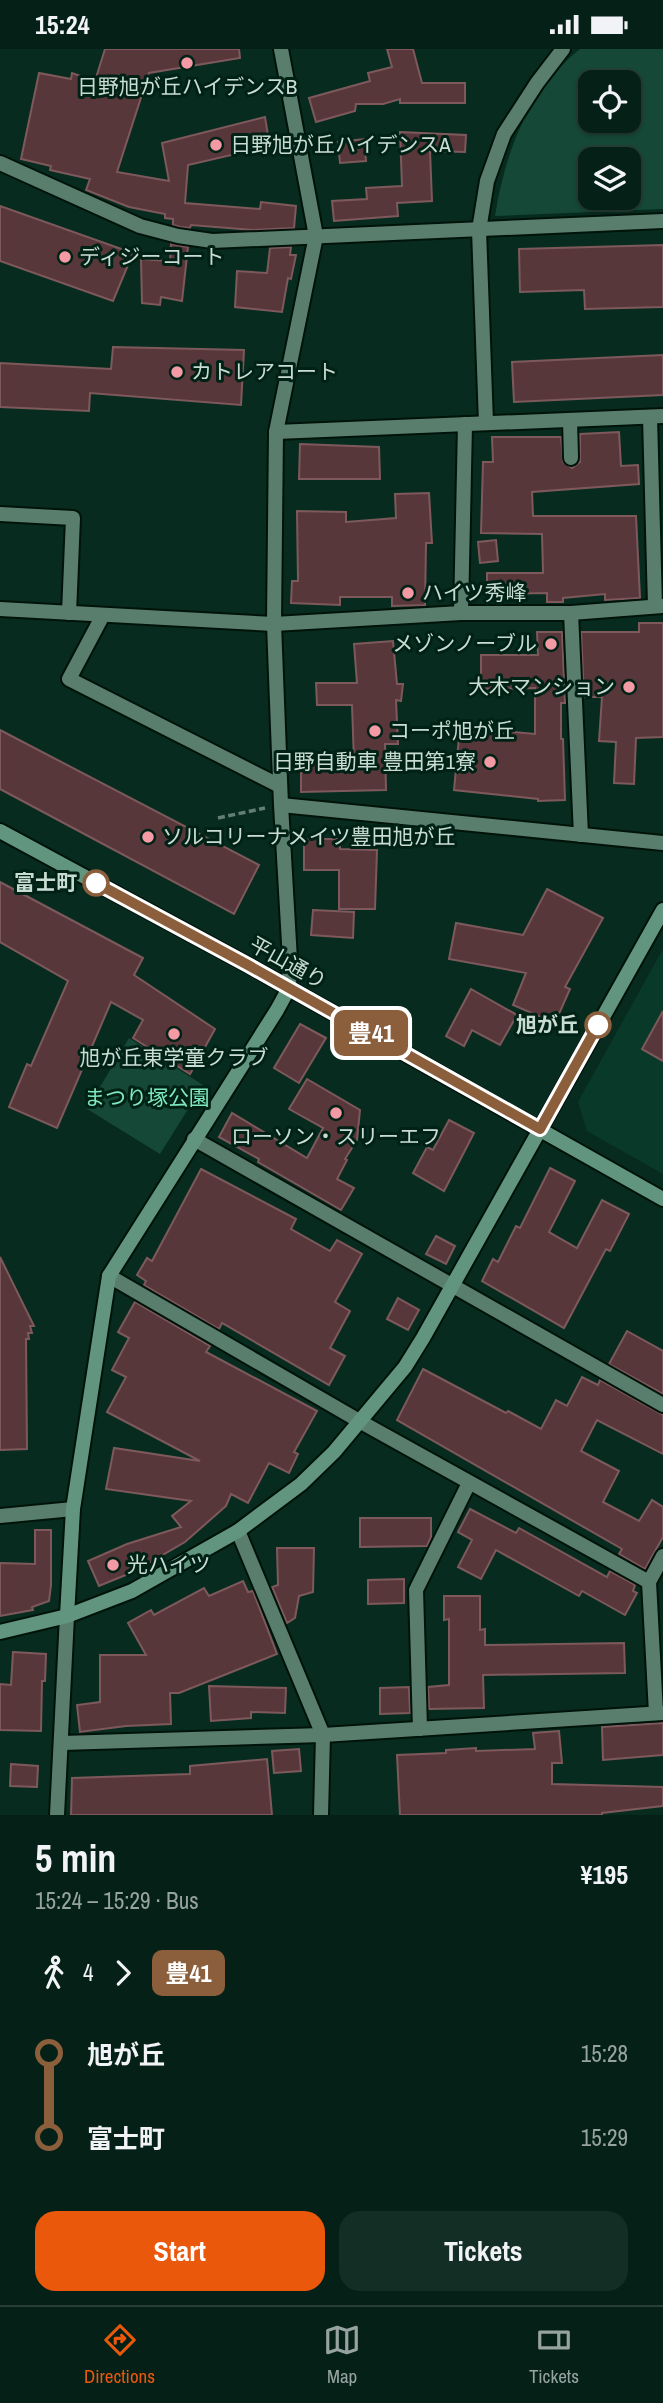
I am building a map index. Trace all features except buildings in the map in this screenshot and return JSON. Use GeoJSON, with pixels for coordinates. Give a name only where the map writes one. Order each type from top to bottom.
{"type":"FeatureCollection","features":[{"type":"Feature","properties":{"kind":"street"},"geometry":{"type":"LineString","coordinates":[[57,1815],[73,1509],[109,1276],[278,1010],[289,988],[290,960],[274,624],[276,432],[316,236],[281,49]]}},
{"type":"Feature","properties":{"kind":"street"},"geometry":{"type":"LineString","coordinates":[[486,423],[479,230],[487,181],[504,134],[563,49]]}},
{"type":"Feature","properties":{"kind":"street"},"geometry":{"type":"LineString","coordinates":[[0,163],[140,226],[212,241],[663,221]]}},
{"type":"Feature","properties":{"kind":"street"},"geometry":{"type":"LineString","coordinates":[[0,609],[274,624],[461,613],[571,613],[659,606],[657,416],[276,432]]}},
{"type":"Feature","properties":{"kind":"street"},"geometry":{"type":"LineString","coordinates":[[570,420],[571,458]]}},
{"type":"Feature","properties":{"kind":"street"},"geometry":{"type":"LineString","coordinates":[[461,613],[466,424]]}},
{"type":"Feature","properties":{"kind":"street"},"geometry":{"type":"LineString","coordinates":[[0,514],[73,518],[69,613]]}},
{"type":"Feature","properties":{"kind":"street"},"geometry":{"type":"LineString","coordinates":[[571,613],[581,835]]}},
{"type":"Feature","properties":{"kind":"street"},"geometry":{"type":"LineString","coordinates":[[103,615],[69,679],[280,786]]}},
{"type":"Feature","properties":{"kind":"street"},"geometry":{"type":"LineString","coordinates":[[281,805],[663,843]]}},
{"type":"Feature","properties":{"kind":"street","name":"平山通り"},"geometry":{"type":"LineString","coordinates":[[0,831],[289,988],[663,1199]]}},
{"type":"Feature","properties":{"kind":"street"},"geometry":{"type":"LineString","coordinates":[[0,1632],[67,1616],[132,1591],[238,1531],[302,1484],[360,1422],[405,1367],[663,910]]}},
{"type":"Feature","properties":{"kind":"street"},"geometry":{"type":"LineString","coordinates":[[194,1139],[663,1405]]}},
{"type":"Feature","properties":{"kind":"street"},"geometry":{"type":"LineString","coordinates":[[109,1276],[360,1422],[649,1582]]}},
{"type":"Feature","properties":{"kind":"street"},"geometry":{"type":"LineString","coordinates":[[420,1729],[416,1590],[469,1483]]}},
{"type":"Feature","properties":{"kind":"street"},"geometry":{"type":"LineString","coordinates":[[0,1516],[73,1509]]}},
{"type":"Feature","properties":{"kind":"street"},"geometry":{"type":"LineString","coordinates":[[238,1531],[323,1735],[321,1815]]}},
{"type":"Feature","properties":{"kind":"street"},"geometry":{"type":"LineString","coordinates":[[62,1743],[323,1735],[659,1713],[649,1582],[663,1556]]}},
{"type":"Feature","properties":{"kind":"path"},"geometry":{"type":"LineString","coordinates":[[218,818],[281,805]]}},
{"type":"Feature","properties":{"kind":"shaded area"},"geometry":{"type":"Polygon","coordinates":[[[663,949],[663,1174],[587,1131],[578,1102],[663,949]]]}},
{"type":"Feature","properties":{"kind":"green space"},"geometry":{"type":"Polygon","coordinates":[[[580,49],[663,49],[663,209],[641,210],[641,147],[578,147],[578,210],[639,210],[495,216],[499,192],[513,146],[533,103],[546,84],[580,49]]]}},
{"type":"Feature","properties":{"kind":"green space","name":"まつり塚公園"},"geometry":{"type":"Polygon","coordinates":[[[129,1038],[203,1085],[160,1154],[87,1109],[129,1038]]]}},
{"type":"Feature","properties":{"kind":"bus line","name":"豊41"},"geometry":{"type":"LineString","coordinates":[[96,883],[540,1129],[598,1025]]}},
{"type":"Feature","properties":{"kind":"place","name":"日野旭が丘ハイデンスB"},"geometry":{"type":"Point","coordinates":[187,63]}},
{"type":"Feature","properties":{"kind":"place","name":"日野旭が丘ハイデンスA"},"geometry":{"type":"Point","coordinates":[216,145]}},
{"type":"Feature","properties":{"kind":"place","name":"ディジーコート"},"geometry":{"type":"Point","coordinates":[65,257]}},
{"type":"Feature","properties":{"kind":"place","name":"カトレアコート"},"geometry":{"type":"Point","coordinates":[177,372]}},
{"type":"Feature","properties":{"kind":"place","name":"ハイツ秀峰"},"geometry":{"type":"Point","coordinates":[408,593]}},
{"type":"Feature","properties":{"kind":"place","name":"メゾンノーブル"},"geometry":{"type":"Point","coordinates":[551,644]}},
{"type":"Feature","properties":{"kind":"place","name":"大木マンション"},"geometry":{"type":"Point","coordinates":[629,687]}},
{"type":"Feature","properties":{"kind":"place","name":"コーポ旭が丘"},"geometry":{"type":"Point","coordinates":[375,731]}},
{"type":"Feature","properties":{"kind":"place","name":"日野自動車 豊田第1寮"},"geometry":{"type":"Point","coordinates":[490,762]}},
{"type":"Feature","properties":{"kind":"place","name":"ソルコリーナメイツ豊田旭が丘"},"geometry":{"type":"Point","coordinates":[148,837]}},
{"type":"Feature","properties":{"kind":"place","name":"富士町"},"geometry":{"type":"Point","coordinates":[96,883]}},
{"type":"Feature","properties":{"kind":"place","name":"旭が丘"},"geometry":{"type":"Point","coordinates":[598,1025]}},
{"type":"Feature","properties":{"kind":"place","name":"旭が丘東学童クラブ"},"geometry":{"type":"Point","coordinates":[174,1034]}},
{"type":"Feature","properties":{"kind":"place","name":"ローソン・スリーエフ"},"geometry":{"type":"Point","coordinates":[336,1113]}},
{"type":"Feature","properties":{"kind":"place","name":"光ハイツ"},"geometry":{"type":"Point","coordinates":[113,1565]}}]}
